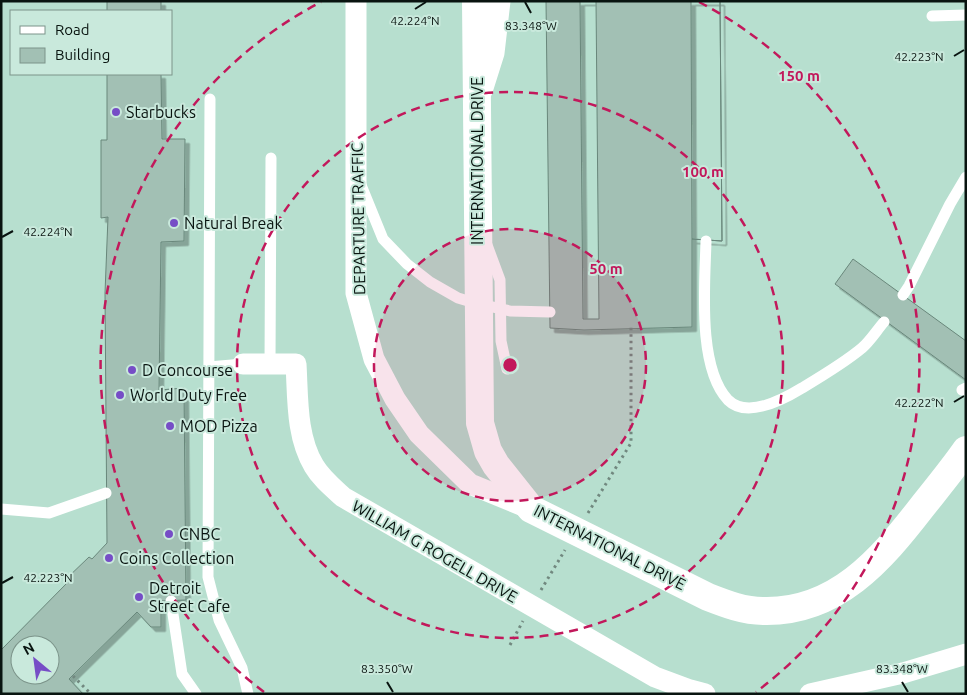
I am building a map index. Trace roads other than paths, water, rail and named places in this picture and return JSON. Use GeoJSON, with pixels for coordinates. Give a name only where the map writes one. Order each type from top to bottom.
{"type":"FeatureCollection","features":[{"type":"Feature","properties":{"kind":"street","name":"DEPARTURE TRAFFIC"},"geometry":{"type":"LineString","coordinates":[[356,1],[356,293],[374,359],[395,399],[419,434],[470,484],[531,509]]}},
{"type":"Feature","properties":{"kind":"street","name":"INTERNATIONAL DRIVE"},"geometry":{"type":"LineString","coordinates":[[476,1],[480,423],[488,451],[496,465],[531,509],[708,597],[738,608],[762,611],[785,610],[822,600],[865,572],[896,540],[963,453]]}},
{"type":"Feature","properties":{"kind":"street"},"geometry":{"type":"LineString","coordinates":[[477,106],[494,53],[500,1]]}},
{"type":"Feature","properties":{"kind":"street","name":"WILLIAM G ROGELL DRIVE"},"geometry":{"type":"LineString","coordinates":[[243,364],[296,364],[301,430],[308,452],[314,466],[324,480],[342,497],[655,677],[706,694]]}},
{"type":"Feature","properties":{"kind":"street"},"geometry":{"type":"LineString","coordinates":[[810,694],[903,673],[966,654]]}},
{"type":"Feature","properties":{"kind":"lane"},"geometry":{"type":"LineString","coordinates":[[932,16],[966,15]]}},
{"type":"Feature","properties":{"kind":"lane"},"geometry":{"type":"LineString","coordinates":[[210,99],[208,577],[219,620],[242,668],[248,694]]}},
{"type":"Feature","properties":{"kind":"lane"},"geometry":{"type":"LineString","coordinates":[[270,364],[271,158]]}},
{"type":"Feature","properties":{"kind":"lane"},"geometry":{"type":"LineString","coordinates":[[357,175],[383,239],[397,255],[430,282],[458,298],[510,311],[550,312]]}},
{"type":"Feature","properties":{"kind":"lane"},"geometry":{"type":"LineString","coordinates":[[903,295],[966,177]]}},
{"type":"Feature","properties":{"kind":"lane"},"geometry":{"type":"LineString","coordinates":[[478,223],[500,280],[501,341],[507,369]]}},
{"type":"Feature","properties":{"kind":"lane"},"geometry":{"type":"LineString","coordinates":[[706,241],[705,320],[708,353],[719,386],[729,401],[741,407],[759,407],[783,400],[863,347],[884,322]]}},
{"type":"Feature","properties":{"kind":"lane"},"geometry":{"type":"LineString","coordinates":[[210,366],[243,364]]}},
{"type":"Feature","properties":{"kind":"lane"},"geometry":{"type":"LineString","coordinates":[[1,509],[49,513],[106,493]]}},
{"type":"Feature","properties":{"kind":"lane"},"geometry":{"type":"LineString","coordinates":[[171,601],[182,674],[196,694]]}},
{"type":"Feature","properties":{"kind":"place","name":"Starbucks"},"geometry":{"type":"Point","coordinates":[116,112]}},
{"type":"Feature","properties":{"kind":"place","name":"Natural Break"},"geometry":{"type":"Point","coordinates":[174,223]}},
{"type":"Feature","properties":{"kind":"place","name":"D Concourse"},"geometry":{"type":"Point","coordinates":[132,370]}},
{"type":"Feature","properties":{"kind":"place","name":"World Duty Free"},"geometry":{"type":"Point","coordinates":[120,395]}},
{"type":"Feature","properties":{"kind":"place","name":"MOD Pizza"},"geometry":{"type":"Point","coordinates":[170,426]}},
{"type":"Feature","properties":{"kind":"place","name":"CNBC"},"geometry":{"type":"Point","coordinates":[169,534]}},
{"type":"Feature","properties":{"kind":"place","name":"Coins Collection"},"geometry":{"type":"Point","coordinates":[109,558]}},
{"type":"Feature","properties":{"kind":"place","name":"Detroit Street Cafe"},"geometry":{"type":"Point","coordinates":[139,597]}}]}
